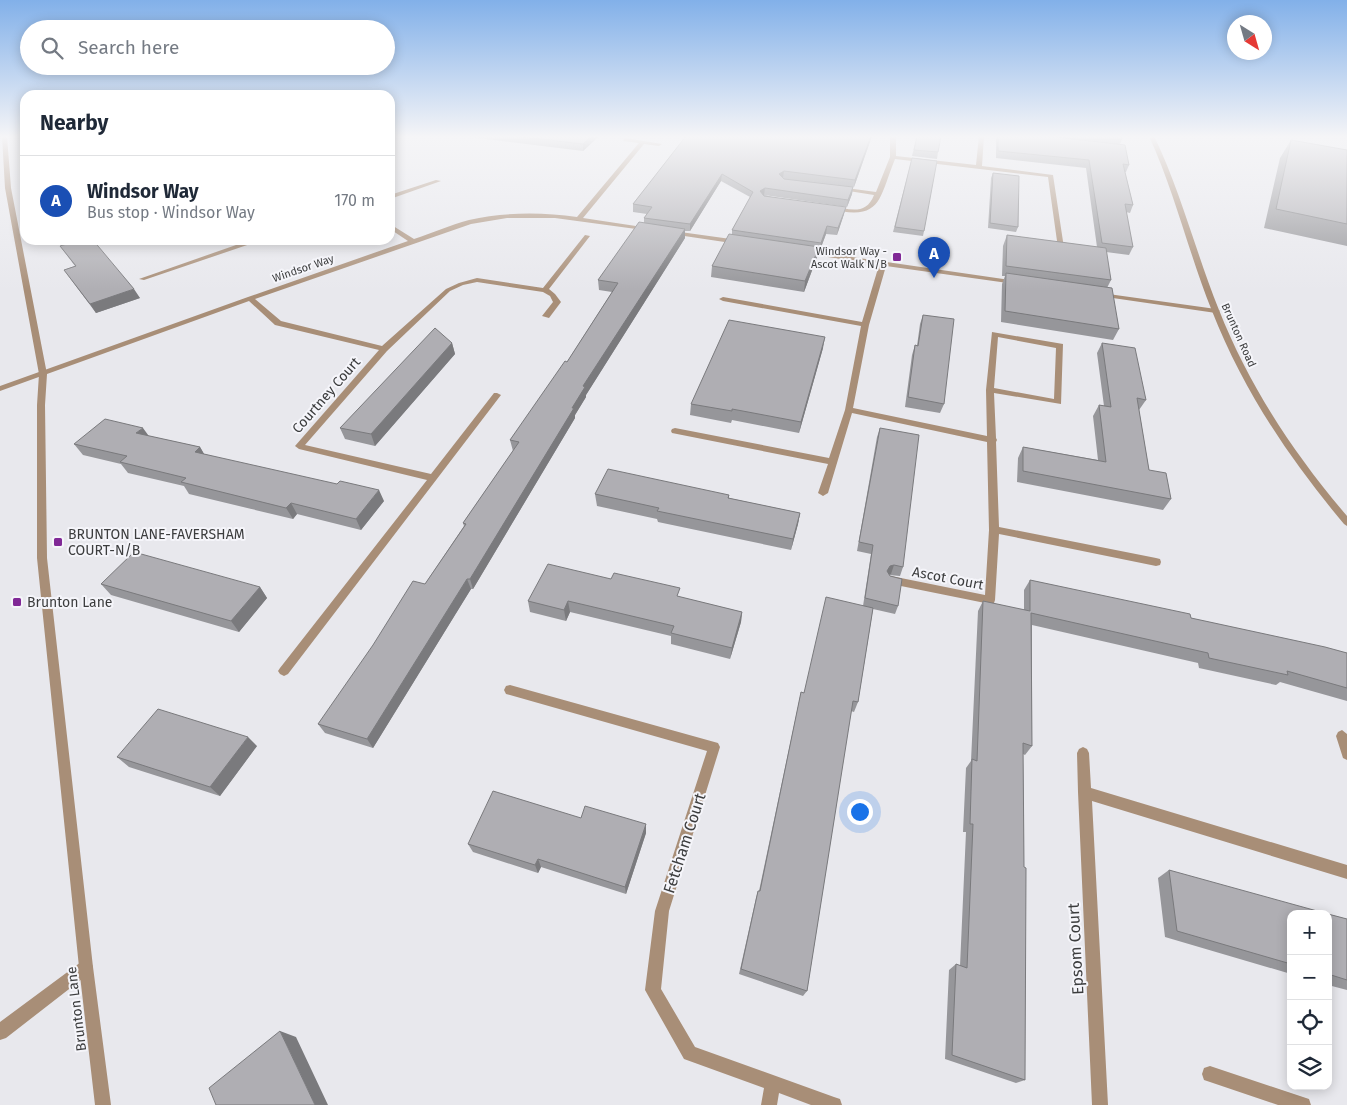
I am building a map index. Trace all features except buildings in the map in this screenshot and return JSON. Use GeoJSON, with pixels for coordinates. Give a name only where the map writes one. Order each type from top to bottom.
{"type":"FeatureCollection","features":[{"type":"Feature","properties":{"kind":"street","name":"Brunton Lane"},"geometry":{"type":"LineString","coordinates":[[8,188],[43,374],[41,405],[42,558],[86,967],[103,1105]]}},
{"type":"Feature","properties":{"kind":"street"},"geometry":{"type":"LineString","coordinates":[[395,195],[418,188]]}},
{"type":"Feature","properties":{"kind":"street"},"geometry":{"type":"LineString","coordinates":[[579,219],[605,188]]}},
{"type":"Feature","properties":{"kind":"street"},"geometry":{"type":"LineString","coordinates":[[830,188],[878,194]]}},
{"type":"Feature","properties":{"kind":"street"},"geometry":{"type":"LineString","coordinates":[[827,208],[854,212],[868,208],[874,203],[881,188]]}},
{"type":"Feature","properties":{"kind":"street"},"geometry":{"type":"LineString","coordinates":[[1052,188],[1060,248]]}},
{"type":"Feature","properties":{"kind":"street","name":"Brunton Road"},"geometry":{"type":"LineString","coordinates":[[1174,188],[1190,242],[1232,350],[1272,422],[1322,493],[1347,522]]}},
{"type":"Feature","properties":{"kind":"street","name":"Windsor Way"},"geometry":{"type":"LineString","coordinates":[[0,389],[250,298],[470,222],[507,216],[555,216],[655,231]]}},
{"type":"Feature","properties":{"kind":"street"},"geometry":{"type":"LineString","coordinates":[[395,229],[412,241]]}},
{"type":"Feature","properties":{"kind":"street"},"geometry":{"type":"LineString","coordinates":[[665,232],[741,243]]}},
{"type":"Feature","properties":{"kind":"street"},"geometry":{"type":"LineString","coordinates":[[546,316],[557,302],[553,295],[545,290],[587,236]]}},
{"type":"Feature","properties":{"kind":"street"},"geometry":{"type":"LineString","coordinates":[[142,279],[244,245]]}},
{"type":"Feature","properties":{"kind":"street"},"geometry":{"type":"LineString","coordinates":[[798,251],[1019,283]]}},
{"type":"Feature","properties":{"kind":"street"},"geometry":{"type":"LineString","coordinates":[[823,493],[849,410],[865,325],[883,263]]}},
{"type":"Feature","properties":{"kind":"street","name":"Courtney Court"},"geometry":{"type":"LineString","coordinates":[[433,478],[299,446],[384,349],[448,290],[476,280],[545,290]]}},
{"type":"Feature","properties":{"kind":"street"},"geometry":{"type":"LineString","coordinates":[[1096,294],[1216,311]]}},
{"type":"Feature","properties":{"kind":"street","name":"Courtney Court"},"geometry":{"type":"LineString","coordinates":[[250,298],[278,323],[384,349]]}},
{"type":"Feature","properties":{"kind":"street"},"geometry":{"type":"LineString","coordinates":[[723,299],[865,325]]}},
{"type":"Feature","properties":{"kind":"street","name":"Ascot Court"},"geometry":{"type":"LineString","coordinates":[[891,580],[990,600],[994,530],[993,440],[990,390],[995,334],[1060,346],[1058,402],[990,390]]}},
{"type":"Feature","properties":{"kind":"street"},"geometry":{"type":"LineString","coordinates":[[284,671],[497,395]]}},
{"type":"Feature","properties":{"kind":"street"},"geometry":{"type":"LineString","coordinates":[[849,410],[993,440]]}},
{"type":"Feature","properties":{"kind":"street"},"geometry":{"type":"LineString","coordinates":[[675,431],[832,462]]}},
{"type":"Feature","properties":{"kind":"street"},"geometry":{"type":"LineString","coordinates":[[994,530],[1156,562]]}},
{"type":"Feature","properties":{"kind":"street","name":"Fetcham Court"},"geometry":{"type":"LineString","coordinates":[[510,690],[714,747],[662,911],[652,990],[690,1053],[834,1105]]}},
{"type":"Feature","properties":{"kind":"street"},"geometry":{"type":"LineString","coordinates":[[1342,736],[1347,754]]}},
{"type":"Feature","properties":{"kind":"street","name":"Epsom Court"},"geometry":{"type":"LineString","coordinates":[[1084,753],[1084,792],[1100,1105]]}},
{"type":"Feature","properties":{"kind":"street"},"geometry":{"type":"LineString","coordinates":[[1084,792],[1347,872]]}},
{"type":"Feature","properties":{"kind":"street"},"geometry":{"type":"LineString","coordinates":[[0,1032],[86,967]]}},
{"type":"Feature","properties":{"kind":"street"},"geometry":{"type":"LineString","coordinates":[[1210,1074],[1303,1105]]}},
{"type":"Feature","properties":{"kind":"street"},"geometry":{"type":"LineString","coordinates":[[769,1105],[772,1083]]}},
{"type":"Feature","properties":{"kind":"place","name":"Windsor Way - Ascot Walk N/B"},"geometry":{"type":"Point","coordinates":[897,257]}},
{"type":"Feature","properties":{"kind":"place","name":"Windsor Way"},"geometry":{"type":"Point","coordinates":[934,278]}},
{"type":"Feature","properties":{"kind":"place","name":"BRUNTON LANE-FAVERSHAM COURT-N/B"},"geometry":{"type":"Point","coordinates":[58,542]}},
{"type":"Feature","properties":{"kind":"place","name":"Brunton Lane"},"geometry":{"type":"Point","coordinates":[17,602]}}]}
